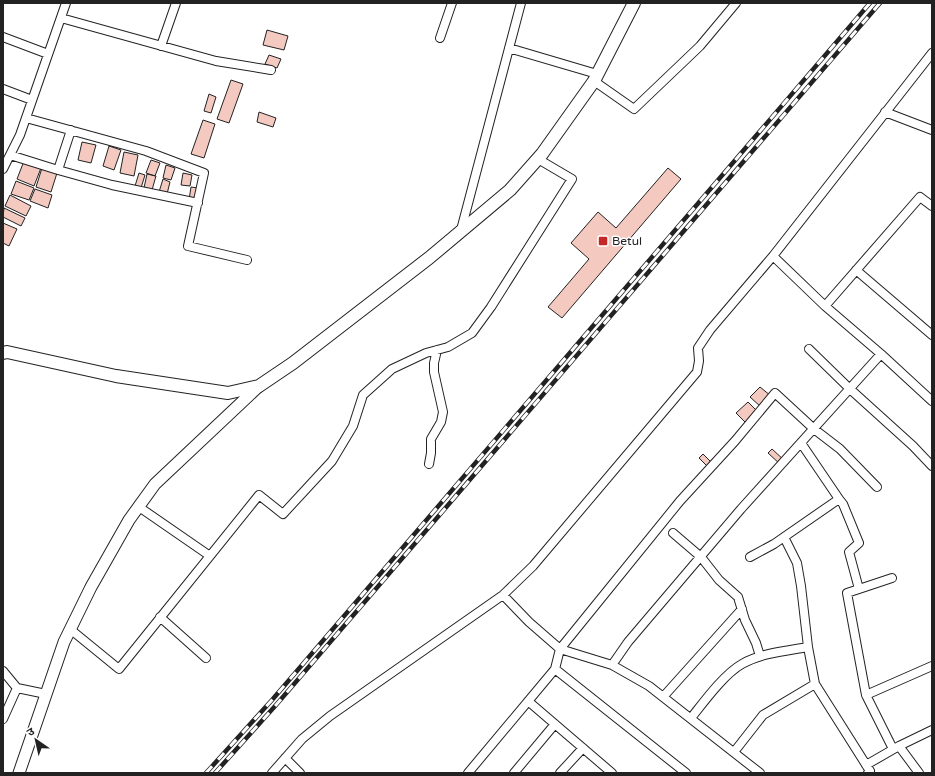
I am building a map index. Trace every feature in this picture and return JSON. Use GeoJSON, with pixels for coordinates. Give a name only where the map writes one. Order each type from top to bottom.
{"type":"FeatureCollection","features":[{"type":"Feature","properties":{"kind":"main road"},"geometry":{"type":"LineString","coordinates":[[3,353],[7,352],[116,376],[228,393],[259,386],[293,363],[428,258],[510,190],[538,159],[596,77],[634,3]]}},
{"type":"Feature","properties":{"kind":"street"},"geometry":{"type":"LineString","coordinates":[[3,169],[20,135],[66,3]]}},
{"type":"Feature","properties":{"kind":"street"},"geometry":{"type":"LineString","coordinates":[[162,46],[176,3]]}},
{"type":"Feature","properties":{"kind":"street"},"geometry":{"type":"LineString","coordinates":[[440,38],[452,3]]}},
{"type":"Feature","properties":{"kind":"street"},"geometry":{"type":"LineString","coordinates":[[462,230],[521,3]]}},
{"type":"Feature","properties":{"kind":"street"},"geometry":{"type":"LineString","coordinates":[[509,48],[596,77],[634,109],[700,46],[736,3]]}},
{"type":"Feature","properties":{"kind":"street"},"geometry":{"type":"LineString","coordinates":[[61,18],[216,61],[271,70]]}},
{"type":"Feature","properties":{"kind":"street"},"geometry":{"type":"LineString","coordinates":[[3,37],[48,54]]}},
{"type":"Feature","properties":{"kind":"street"},"geometry":{"type":"LineString","coordinates":[[272,773],[302,739],[330,716],[503,595],[533,566],[697,372],[699,361],[698,348],[710,330],[773,256],[932,53]]}},
{"type":"Feature","properties":{"kind":"street"},"geometry":{"type":"LineString","coordinates":[[3,89],[32,100]]}},
{"type":"Feature","properties":{"kind":"street"},"geometry":{"type":"LineString","coordinates":[[885,112],[932,130]]}},
{"type":"Feature","properties":{"kind":"street"},"geometry":{"type":"LineString","coordinates":[[26,118],[146,151],[204,173],[188,246],[247,260]]}},
{"type":"Feature","properties":{"kind":"street"},"geometry":{"type":"LineString","coordinates":[[58,170],[71,130]]}},
{"type":"Feature","properties":{"kind":"street"},"geometry":{"type":"LineString","coordinates":[[10,155],[58,170],[112,184],[198,203]]}},
{"type":"Feature","properties":{"kind":"street"},"geometry":{"type":"LineString","coordinates":[[70,629],[119,669],[259,495],[282,514],[332,461],[353,426],[363,395],[392,369],[426,353],[448,347],[472,333],[491,307],[572,179],[538,159]]}},
{"type":"Feature","properties":{"kind":"street"},"geometry":{"type":"LineString","coordinates":[[825,306],[920,197],[932,206]]}},
{"type":"Feature","properties":{"kind":"street"},"geometry":{"type":"LineString","coordinates":[[773,256],[825,306],[881,354],[932,401]]}},
{"type":"Feature","properties":{"kind":"street"},"geometry":{"type":"LineString","coordinates":[[856,270],[932,335]]}},
{"type":"Feature","properties":{"kind":"street"},"geometry":{"type":"LineString","coordinates":[[809,349],[850,389],[913,446],[932,466]]}},
{"type":"Feature","properties":{"kind":"street"},"geometry":{"type":"LineString","coordinates":[[429,464],[431,439],[441,422],[444,412],[434,372],[434,363],[437,350]]}},
{"type":"Feature","properties":{"kind":"street"},"geometry":{"type":"LineString","coordinates":[[612,665],[628,642],[702,557],[741,509],[814,430],[881,354]]}},
{"type":"Feature","properties":{"kind":"street"},"geometry":{"type":"LineString","coordinates":[[19,773],[64,642],[102,567],[130,520],[155,484],[259,386]]}},
{"type":"Feature","properties":{"kind":"street"},"geometry":{"type":"LineString","coordinates":[[468,773],[555,669],[560,649],[680,501],[735,441],[775,393],[814,430],[840,449],[877,487]]}},
{"type":"Feature","properties":{"kind":"street"},"geometry":{"type":"LineString","coordinates":[[801,443],[843,504],[859,543],[849,552],[859,589]]}},
{"type":"Feature","properties":{"kind":"street"},"geometry":{"type":"LineString","coordinates":[[750,557],[774,544],[839,499]]}},
{"type":"Feature","properties":{"kind":"street"},"geometry":{"type":"LineString","coordinates":[[139,508],[210,556]]}},
{"type":"Feature","properties":{"kind":"street"},"geometry":{"type":"LineString","coordinates":[[673,533],[702,557],[719,580],[738,596],[745,620],[756,643],[760,656]]}},
{"type":"Feature","properties":{"kind":"street"},"geometry":{"type":"LineString","coordinates":[[784,537],[797,563],[808,647],[815,684],[867,769],[896,747],[932,730]]}},
{"type":"Feature","properties":{"kind":"street"},"geometry":{"type":"LineString","coordinates":[[892,578],[846,593],[866,695],[896,747],[919,773]]}},
{"type":"Feature","properties":{"kind":"street"},"geometry":{"type":"LineString","coordinates":[[503,595],[529,622],[560,649],[612,665],[649,686],[760,773]]}},
{"type":"Feature","properties":{"kind":"street"},"geometry":{"type":"LineString","coordinates":[[663,697],[742,609]]}},
{"type":"Feature","properties":{"kind":"street"},"geometry":{"type":"LineString","coordinates":[[160,617],[206,658]]}},
{"type":"Feature","properties":{"kind":"street"},"geometry":{"type":"LineString","coordinates":[[691,718],[716,688],[741,664],[760,656],[808,647]]}},
{"type":"Feature","properties":{"kind":"street"},"geometry":{"type":"LineString","coordinates":[[866,695],[932,666]]}},
{"type":"Feature","properties":{"kind":"street"},"geometry":{"type":"LineString","coordinates":[[555,669],[686,773]]}},
{"type":"Feature","properties":{"kind":"street"},"geometry":{"type":"LineString","coordinates":[[3,671],[17,688],[46,694]]}},
{"type":"Feature","properties":{"kind":"street"},"geometry":{"type":"LineString","coordinates":[[734,752],[762,715],[815,684]]}},
{"type":"Feature","properties":{"kind":"street"},"geometry":{"type":"LineString","coordinates":[[3,719],[17,688]]}},
{"type":"Feature","properties":{"kind":"street"},"geometry":{"type":"LineString","coordinates":[[528,701],[612,773]]}},
{"type":"Feature","properties":{"kind":"street"},"geometry":{"type":"LineString","coordinates":[[514,773],[555,724]]}},
{"type":"Feature","properties":{"kind":"street"},"geometry":{"type":"LineString","coordinates":[[560,773],[583,748]]}},
{"type":"Feature","properties":{"kind":"street"},"geometry":{"type":"LineString","coordinates":[[285,758],[300,773]]}},
{"type":"Feature","properties":{"kind":"building"},"geometry":{"type":"Polygon","coordinates":[[[267,30],[288,36],[284,50],[263,45],[267,30]]]}},
{"type":"Feature","properties":{"kind":"building"},"geometry":{"type":"Polygon","coordinates":[[[269,55],[281,59],[277,68],[265,64],[269,55]]]}},
{"type":"Feature","properties":{"kind":"building"},"geometry":{"type":"Polygon","coordinates":[[[231,80],[243,84],[229,123],[217,119],[231,80]]]}},
{"type":"Feature","properties":{"kind":"building"},"geometry":{"type":"Polygon","coordinates":[[[209,94],[216,97],[211,113],[204,111],[209,94]]]}},
{"type":"Feature","properties":{"kind":"building"},"geometry":{"type":"Polygon","coordinates":[[[259,112],[276,118],[273,127],[257,122],[259,112]]]}},
{"type":"Feature","properties":{"kind":"building"},"geometry":{"type":"Polygon","coordinates":[[[203,120],[215,124],[204,158],[191,154],[203,120]]]}},
{"type":"Feature","properties":{"kind":"building"},"geometry":{"type":"Polygon","coordinates":[[[82,142],[96,145],[91,163],[78,160],[82,142]]]}},
{"type":"Feature","properties":{"kind":"building"},"geometry":{"type":"Polygon","coordinates":[[[109,146],[121,150],[114,170],[103,166],[109,146]]]}},
{"type":"Feature","properties":{"kind":"building"},"geometry":{"type":"Polygon","coordinates":[[[124,152],[138,155],[134,176],[120,173],[124,152]]]}},
{"type":"Feature","properties":{"kind":"building"},"geometry":{"type":"Polygon","coordinates":[[[151,160],[160,163],[155,176],[146,173],[151,160]]]}},
{"type":"Feature","properties":{"kind":"building"},"geometry":{"type":"Polygon","coordinates":[[[24,161],[41,168],[34,186],[17,179],[24,161]]]}},
{"type":"Feature","properties":{"kind":"building"},"geometry":{"type":"Polygon","coordinates":[[[166,165],[175,168],[171,180],[163,178],[166,165]]]}},
{"type":"Feature","properties":{"kind":"building"},"geometry":{"type":"Polygon","coordinates":[[[42,168],[57,173],[51,192],[36,187],[42,168]]]}},
{"type":"Feature","properties":{"kind":"building"},"geometry":{"type":"Polygon","coordinates":[[[668,168],[681,179],[562,318],[548,307],[589,259],[571,243],[598,212],[616,228],[668,168]]]}},
{"type":"Feature","properties":{"kind":"building"},"geometry":{"type":"Polygon","coordinates":[[[139,173],[145,175],[141,188],[135,186],[139,173]]]}},
{"type":"Feature","properties":{"kind":"building"},"geometry":{"type":"Polygon","coordinates":[[[183,173],[192,175],[190,186],[181,185],[183,173]]]}},
{"type":"Feature","properties":{"kind":"building"},"geometry":{"type":"Polygon","coordinates":[[[147,174],[156,176],[152,190],[144,188],[147,174]]]}},
{"type":"Feature","properties":{"kind":"building"},"geometry":{"type":"Polygon","coordinates":[[[163,179],[170,182],[167,194],[159,192],[163,179]]]}},
{"type":"Feature","properties":{"kind":"building"},"geometry":{"type":"Polygon","coordinates":[[[16,181],[34,188],[29,200],[11,194],[16,181]]]}},
{"type":"Feature","properties":{"kind":"building"},"geometry":{"type":"Polygon","coordinates":[[[191,187],[198,188],[196,201],[189,200],[191,187]]]}},
{"type":"Feature","properties":{"kind":"building"},"geometry":{"type":"Polygon","coordinates":[[[35,189],[52,195],[48,208],[30,201],[35,189]]]}},
{"type":"Feature","properties":{"kind":"building"},"geometry":{"type":"Polygon","coordinates":[[[10,195],[31,206],[26,216],[5,206],[10,195]]]}},
{"type":"Feature","properties":{"kind":"building"},"geometry":{"type":"Polygon","coordinates":[[[4,208],[25,218],[21,226],[3,217],[4,208]]]}},
{"type":"Feature","properties":{"kind":"building"},"geometry":{"type":"Polygon","coordinates":[[[3,223],[17,229],[9,246],[3,243],[3,223]]]}},
{"type":"Feature","properties":{"kind":"building"},"geometry":{"type":"Polygon","coordinates":[[[760,387],[771,396],[761,407],[750,397],[760,387]]]}},
{"type":"Feature","properties":{"kind":"building"},"geometry":{"type":"Polygon","coordinates":[[[748,402],[759,413],[747,424],[736,413],[748,402]]]}},
{"type":"Feature","properties":{"kind":"building"},"geometry":{"type":"Polygon","coordinates":[[[772,449],[785,461],[781,465],[768,453],[772,449]]]}},
{"type":"Feature","properties":{"kind":"building"},"geometry":{"type":"Polygon","coordinates":[[[703,454],[713,464],[709,468],[699,458],[703,454]]]}},
{"type":"Feature","properties":{"kind":"railway"},"geometry":{"type":"LineString","coordinates":[[206,773],[272,700],[870,3]]}},
{"type":"Feature","properties":{"kind":"railway"},"geometry":{"type":"LineString","coordinates":[[215,773],[276,705],[880,3]]}},
{"type":"Feature","properties":{"kind":"place","name":"Betul"},"geometry":{"type":"Point","coordinates":[603,241]}}]}
